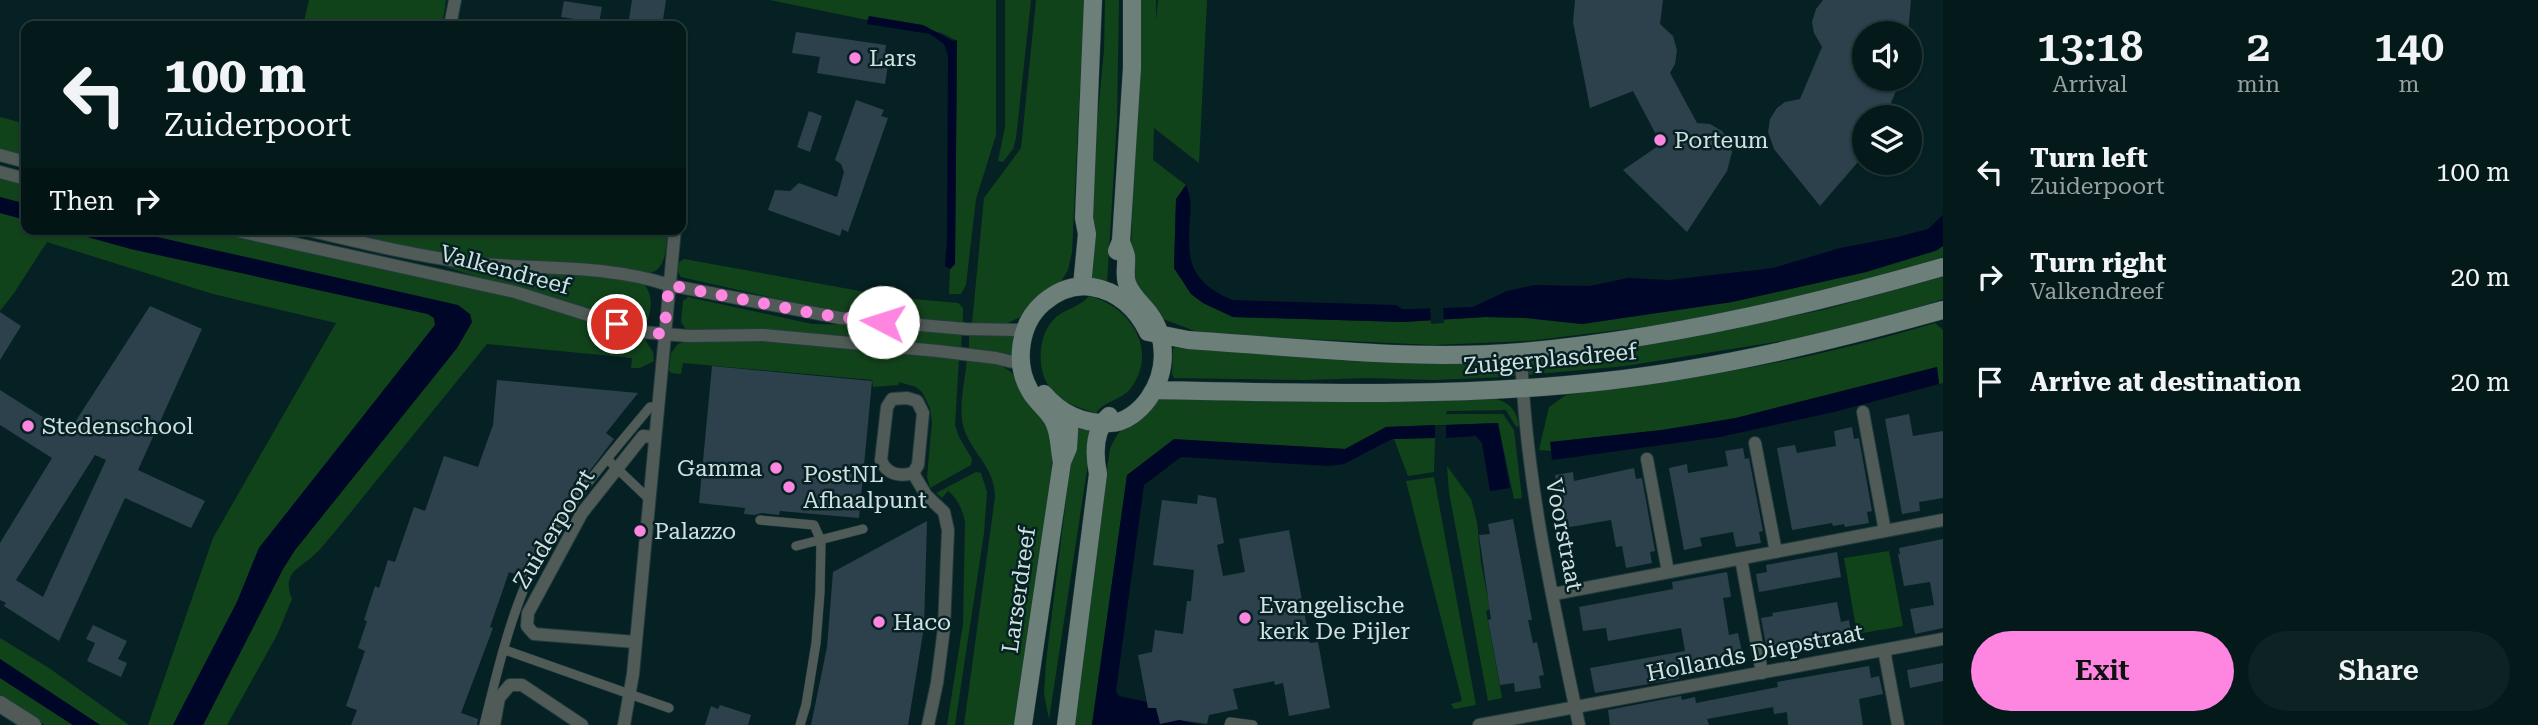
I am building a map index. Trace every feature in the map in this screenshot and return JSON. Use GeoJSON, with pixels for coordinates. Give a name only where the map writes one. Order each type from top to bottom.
{"type":"FeatureCollection","features":[{"type":"Feature","properties":{"kind":"main road"},"geometry":{"type":"LineString","coordinates":[[1027,366],[1038,324],[1050,309],[1073,295],[1087,234],[1084,218],[1093,0]]}},
{"type":"Feature","properties":{"kind":"main road"},"geometry":{"type":"LineString","coordinates":[[1124,293],[1126,257],[1121,241],[1132,68],[1132,0]]}},
{"type":"Feature","properties":{"kind":"main road","name":"Zuigerplasdreef"},"geometry":{"type":"LineString","coordinates":[[1154,333],[1188,340],[1424,355],[1521,352],[1707,326],[1857,292],[1943,267]]}},
{"type":"Feature","properties":{"kind":"main road"},"geometry":{"type":"LineString","coordinates":[[1075,287],[1124,293],[1150,315],[1163,362],[1154,390],[1136,412],[1108,423],[1062,418],[1027,366],[1025,330],[1031,317],[1041,304],[1075,287]]}},
{"type":"Feature","properties":{"kind":"main road","name":"Zuigerplasdreef"},"geometry":{"type":"LineString","coordinates":[[1154,390],[1397,394],[1522,389],[1606,381],[1775,353],[1943,310]]}},
{"type":"Feature","properties":{"kind":"main road"},"geometry":{"type":"LineString","coordinates":[[1066,725],[1097,474],[1095,456],[1108,423],[1145,386],[1154,355],[1154,333]]}},
{"type":"Feature","properties":{"kind":"main road","name":"Larserdreef"},"geometry":{"type":"LineString","coordinates":[[1023,725],[1062,462],[1068,448],[1062,418]]}},
{"type":"Feature","properties":{"kind":"street"},"geometry":{"type":"LineString","coordinates":[[451,21],[455,0]]}},
{"type":"Feature","properties":{"kind":"street"},"geometry":{"type":"LineString","coordinates":[[0,155],[21,161]]}},
{"type":"Feature","properties":{"kind":"street"},"geometry":{"type":"LineString","coordinates":[[0,172],[21,178]]}},
{"type":"Feature","properties":{"kind":"street","name":"Valkendreef"},"geometry":{"type":"LineString","coordinates":[[257,235],[452,276],[515,292],[642,332],[762,335],[996,358],[1027,366]]}},
{"type":"Feature","properties":{"kind":"street","name":"Valkendreef"},"geometry":{"type":"LineString","coordinates":[[333,235],[471,263],[606,272],[649,278],[669,285],[840,318],[966,329],[1025,330]]}},
{"type":"Feature","properties":{"kind":"street"},"geometry":{"type":"LineString","coordinates":[[624,725],[636,642],[674,235]]}},
{"type":"Feature","properties":{"kind":"street","name":"Voorstraat"},"geometry":{"type":"LineString","coordinates":[[1521,352],[1531,475],[1579,725]]}},
{"type":"Feature","properties":{"kind":"street"},"geometry":{"type":"LineString","coordinates":[[892,398],[917,401],[923,413],[918,465],[913,473],[890,473],[881,460],[887,407],[892,398]]}},
{"type":"Feature","properties":{"kind":"street","name":"Zuiderpoort"},"geometry":{"type":"LineString","coordinates":[[636,642],[534,634],[527,626],[528,613],[612,463],[650,407],[657,407]]}},
{"type":"Feature","properties":{"kind":"street"},"geometry":{"type":"LineString","coordinates":[[1863,412],[1885,531]]}},
{"type":"Feature","properties":{"kind":"street","name":"Zuiderpoort"},"geometry":{"type":"LineString","coordinates":[[484,725],[523,591],[548,543],[586,485],[643,436],[654,437]]}},
{"type":"Feature","properties":{"kind":"street"},"geometry":{"type":"LineString","coordinates":[[1755,443],[1776,552]]}},
{"type":"Feature","properties":{"kind":"street"},"geometry":{"type":"LineString","coordinates":[[1647,459],[1668,572]]}},
{"type":"Feature","properties":{"kind":"street","name":"Zuiderpoort"},"geometry":{"type":"LineString","coordinates":[[612,463],[649,499]]}},
{"type":"Feature","properties":{"kind":"street"},"geometry":{"type":"LineString","coordinates":[[913,473],[926,495],[944,512],[947,524],[944,628],[928,725]]}},
{"type":"Feature","properties":{"kind":"street"},"geometry":{"type":"LineString","coordinates":[[760,520],[814,525],[821,541],[816,643],[800,725]]}},
{"type":"Feature","properties":{"kind":"street"},"geometry":{"type":"LineString","coordinates":[[1553,594],[1943,520]]}},
{"type":"Feature","properties":{"kind":"street"},"geometry":{"type":"LineString","coordinates":[[796,547],[863,529]]}},
{"type":"Feature","properties":{"kind":"street"},"geometry":{"type":"LineString","coordinates":[[1741,559],[1762,673]]}},
{"type":"Feature","properties":{"kind":"street","name":"Hollands Diepstraat"},"geometry":{"type":"LineString","coordinates":[[1479,725],[1943,639]]}},
{"type":"Feature","properties":{"kind":"street"},"geometry":{"type":"LineString","coordinates":[[505,650],[669,708]]}},
{"type":"Feature","properties":{"kind":"street"},"geometry":{"type":"LineString","coordinates":[[1884,650],[1898,725]]}},
{"type":"Feature","properties":{"kind":"street"},"geometry":{"type":"LineString","coordinates":[[494,725],[499,698],[510,685],[522,685],[582,725]]}},
{"type":"Feature","properties":{"kind":"street"},"geometry":{"type":"LineString","coordinates":[[0,704],[33,725]]}},
{"type":"Feature","properties":{"kind":"street"},"geometry":{"type":"LineString","coordinates":[[1230,725],[1230,722],[1253,725]]}},
{"type":"Feature","properties":{"kind":"green space"},"geometry":{"type":"Polygon","coordinates":[[[309,0],[446,0],[443,21],[304,21],[309,0]]]}},
{"type":"Feature","properties":{"kind":"green space"},"geometry":{"type":"Polygon","coordinates":[[[770,0],[996,0],[996,135],[976,199],[966,285],[961,294],[949,294],[950,269],[955,264],[957,41],[942,33],[869,16],[867,20],[770,0]]]}},
{"type":"Feature","properties":{"kind":"green space"},"geometry":{"type":"Polygon","coordinates":[[[1005,0],[1031,0],[1016,138],[1013,149],[1003,162],[998,161],[1005,127],[1005,0]]]}},
{"type":"Feature","properties":{"kind":"green space"},"geometry":{"type":"Polygon","coordinates":[[[1036,0],[1084,0],[1072,252],[1068,270],[1062,280],[1022,316],[1006,324],[972,324],[984,198],[1021,148],[1036,0]]]}},
{"type":"Feature","properties":{"kind":"green space"},"geometry":{"type":"Polygon","coordinates":[[[1105,0],[1119,0],[1117,120],[1107,283],[1089,280],[1105,0]]]}},
{"type":"Feature","properties":{"kind":"green space"},"geometry":{"type":"Polygon","coordinates":[[[1139,0],[1156,0],[1156,21],[1158,0],[1207,0],[1199,163],[1154,128],[1153,160],[1186,185],[1176,199],[1174,268],[1191,294],[1203,303],[1233,317],[1403,322],[1485,317],[1582,324],[1732,302],[1866,272],[1936,251],[1943,246],[1943,257],[1816,295],[1684,322],[1528,341],[1433,345],[1241,336],[1195,331],[1163,319],[1138,286],[1134,273],[1131,250],[1139,0]]]}},
{"type":"Feature","properties":{"kind":"green space"},"geometry":{"type":"Polygon","coordinates":[[[0,117],[21,123],[21,157],[0,151],[0,117]]]}},
{"type":"Feature","properties":{"kind":"green space"},"geometry":{"type":"Polygon","coordinates":[[[0,175],[21,181],[21,203],[0,197],[0,175]]]}},
{"type":"Feature","properties":{"kind":"green space"},"geometry":{"type":"Polygon","coordinates":[[[0,213],[21,219],[21,235],[81,235],[131,249],[428,314],[434,318],[435,325],[259,548],[237,602],[173,725],[148,725],[213,538],[336,323],[213,294],[47,242],[0,311],[0,213]]]}},
{"type":"Feature","properties":{"kind":"green space"},"geometry":{"type":"Polygon","coordinates":[[[145,235],[233,235],[508,295],[644,338],[653,352],[654,361],[640,368],[631,368],[632,358],[487,344],[326,542],[290,577],[289,590],[292,599],[277,635],[227,725],[203,725],[295,550],[457,348],[472,322],[145,235]]]}},
{"type":"Feature","properties":{"kind":"green space"},"geometry":{"type":"Polygon","coordinates":[[[350,235],[667,235],[663,262],[656,271],[650,273],[443,254],[350,235]]]}},
{"type":"Feature","properties":{"kind":"green space"},"geometry":{"type":"Polygon","coordinates":[[[684,259],[893,297],[958,303],[963,308],[963,322],[841,313],[681,277],[676,269],[678,263],[684,259]]]}},
{"type":"Feature","properties":{"kind":"green space"},"geometry":{"type":"Polygon","coordinates":[[[446,267],[543,271],[640,281],[645,285],[650,297],[650,311],[642,329],[446,267]]]}},
{"type":"Feature","properties":{"kind":"green space"},"geometry":{"type":"Polygon","coordinates":[[[1943,277],[1943,299],[1908,311],[1800,338],[1625,366],[1505,377],[1434,380],[1174,378],[1172,374],[1175,347],[1363,362],[1607,349],[1722,331],[1823,310],[1943,277]]]}},
{"type":"Feature","properties":{"kind":"green space"},"geometry":{"type":"Polygon","coordinates":[[[1089,296],[1104,301],[1128,319],[1141,345],[1142,359],[1139,374],[1131,388],[1096,413],[1065,401],[1049,388],[1041,358],[1043,337],[1053,320],[1089,296]]]}},
{"type":"Feature","properties":{"kind":"green space"},"geometry":{"type":"Polygon","coordinates":[[[688,297],[812,324],[862,325],[962,334],[961,348],[774,331],[733,329],[688,332],[681,322],[683,301],[688,297]]]}},
{"type":"Feature","properties":{"kind":"green space"},"geometry":{"type":"Polygon","coordinates":[[[1935,323],[1943,330],[1943,383],[1939,384],[1937,367],[1736,418],[1662,430],[1551,442],[1551,451],[1539,450],[1549,407],[1566,395],[1752,367],[1844,348],[1935,323]]]}},
{"type":"Feature","properties":{"kind":"green space"},"geometry":{"type":"Polygon","coordinates":[[[969,334],[1018,336],[1016,355],[969,350],[969,334]]]}},
{"type":"Feature","properties":{"kind":"green space"},"geometry":{"type":"Polygon","coordinates":[[[747,339],[959,359],[955,425],[972,459],[971,465],[930,488],[927,477],[932,422],[930,408],[922,392],[916,387],[899,382],[898,385],[873,387],[872,380],[683,363],[681,374],[671,373],[669,370],[671,353],[678,344],[687,341],[747,339]]]}},
{"type":"Feature","properties":{"kind":"green space"},"geometry":{"type":"Polygon","coordinates":[[[967,360],[998,363],[1011,372],[1044,417],[1053,446],[1050,488],[1016,725],[964,725],[995,497],[992,478],[969,441],[963,424],[962,406],[967,360]]]}},
{"type":"Feature","properties":{"kind":"green space"},"geometry":{"type":"Polygon","coordinates":[[[1176,394],[1435,401],[1496,399],[1512,409],[1519,426],[1516,427],[1506,410],[1447,411],[1446,414],[1503,414],[1514,430],[1522,498],[1514,499],[1498,423],[1386,427],[1345,449],[1174,440],[1127,476],[1092,725],[1070,725],[1110,449],[1121,430],[1137,414],[1156,401],[1176,394]]]}},
{"type":"Feature","properties":{"kind":"green space"},"geometry":{"type":"Polygon","coordinates":[[[1075,427],[1093,431],[1049,719],[1044,694],[1046,662],[1075,427]]]}},
{"type":"Feature","properties":{"kind":"green space"},"geometry":{"type":"Polygon","coordinates":[[[1435,438],[1434,472],[1408,476],[1394,439],[1435,438]]]}},
{"type":"Feature","properties":{"kind":"green space"},"geometry":{"type":"Polygon","coordinates":[[[1447,466],[1471,499],[1477,522],[1481,563],[1490,609],[1486,611],[1502,698],[1488,701],[1449,492],[1447,466]]]}},
{"type":"Feature","properties":{"kind":"green space"},"geometry":{"type":"Polygon","coordinates":[[[976,472],[981,473],[987,492],[984,533],[955,725],[947,725],[963,624],[965,521],[959,504],[948,491],[942,498],[936,493],[976,472]]]}},
{"type":"Feature","properties":{"kind":"green space"},"geometry":{"type":"Polygon","coordinates":[[[1434,477],[1476,705],[1454,709],[1451,704],[1462,701],[1406,481],[1434,477]]]}},
{"type":"Feature","properties":{"kind":"green space"},"geometry":{"type":"Polygon","coordinates":[[[1889,551],[1903,626],[1857,634],[1844,558],[1889,551]]]}},
{"type":"Feature","properties":{"kind":"green space"},"geometry":{"type":"Polygon","coordinates":[[[0,638],[49,668],[129,725],[100,725],[0,659],[0,638]]]}},
{"type":"Feature","properties":{"kind":"green space"},"geometry":{"type":"Polygon","coordinates":[[[0,678],[73,725],[45,725],[0,696],[0,678]]]}},
{"type":"Feature","properties":{"kind":"water"},"geometry":{"type":"Polygon","coordinates":[[[869,16],[923,25],[953,41],[957,40],[955,264],[950,269],[945,266],[948,56],[944,44],[930,34],[867,24],[869,16]]]}},
{"type":"Feature","properties":{"kind":"water"},"geometry":{"type":"Polygon","coordinates":[[[1186,185],[1190,201],[1189,246],[1194,268],[1207,285],[1232,300],[1396,305],[1402,309],[1473,307],[1507,291],[1534,285],[1589,286],[1628,278],[1669,280],[1773,268],[1840,248],[1928,229],[1943,215],[1943,246],[1866,272],[1732,302],[1582,324],[1485,317],[1403,322],[1233,317],[1203,303],[1191,294],[1174,268],[1176,199],[1186,185]]]}},
{"type":"Feature","properties":{"kind":"water"},"geometry":{"type":"Polygon","coordinates":[[[0,197],[21,203],[21,219],[0,213],[0,197]]]}},
{"type":"Feature","properties":{"kind":"water"},"geometry":{"type":"Polygon","coordinates":[[[81,235],[149,235],[458,305],[470,314],[472,322],[457,348],[295,550],[203,725],[173,725],[237,602],[259,548],[435,325],[434,318],[428,314],[131,249],[81,235]]]}},
{"type":"Feature","properties":{"kind":"water"},"geometry":{"type":"Polygon","coordinates":[[[1937,367],[1939,384],[1834,412],[1720,437],[1552,460],[1550,442],[1662,430],[1736,418],[1937,367]]]}},
{"type":"Feature","properties":{"kind":"water"},"geometry":{"type":"Polygon","coordinates":[[[1498,423],[1510,488],[1490,491],[1482,443],[1476,436],[1446,438],[1446,425],[1498,423]]]}},
{"type":"Feature","properties":{"kind":"water"},"geometry":{"type":"Polygon","coordinates":[[[1435,425],[1435,438],[1392,439],[1344,464],[1329,466],[1181,457],[1144,485],[1116,691],[1119,696],[1147,702],[1148,707],[1158,708],[1184,721],[1201,725],[1092,725],[1127,475],[1174,439],[1345,449],[1386,427],[1435,425]]]}},
{"type":"Feature","properties":{"kind":"water"},"geometry":{"type":"Polygon","coordinates":[[[0,659],[100,725],[73,725],[0,678],[0,659]]]}},
{"type":"Feature","properties":{"kind":"pier"},"geometry":{"type":"Polygon","coordinates":[[[1430,305],[1443,305],[1444,323],[1431,324],[1430,305]]]}},
{"type":"Feature","properties":{"kind":"building"},"geometry":{"type":"Polygon","coordinates":[[[632,0],[666,0],[663,21],[629,21],[632,0]]]}},
{"type":"Feature","properties":{"kind":"building"},"geometry":{"type":"Polygon","coordinates":[[[1575,0],[1663,0],[1660,24],[1673,36],[1677,50],[1675,64],[1670,73],[1697,123],[1710,124],[1722,131],[1732,152],[1727,171],[1687,232],[1623,170],[1661,144],[1633,91],[1590,108],[1573,22],[1575,0]]]}},
{"type":"Feature","properties":{"kind":"building","name":"Porteum"},"geometry":{"type":"Polygon","coordinates":[[[1823,0],[1911,0],[1909,21],[1852,21],[1852,91],[1896,91],[1890,105],[1852,105],[1852,169],[1820,206],[1774,149],[1768,132],[1770,119],[1777,108],[1785,102],[1800,99],[1822,47],[1814,33],[1812,22],[1816,9],[1823,0]]]}},
{"type":"Feature","properties":{"kind":"building"},"geometry":{"type":"Polygon","coordinates":[[[564,1],[602,7],[599,21],[561,17],[564,1]]]}},
{"type":"Feature","properties":{"kind":"building","name":"Lars"},"geometry":{"type":"Polygon","coordinates":[[[796,32],[886,45],[885,52],[890,53],[885,84],[817,73],[820,57],[792,53],[796,32]]]}},
{"type":"Feature","properties":{"kind":"building"},"geometry":{"type":"Polygon","coordinates":[[[856,100],[884,110],[881,116],[888,118],[848,232],[842,229],[840,236],[768,210],[775,190],[790,191],[799,183],[837,197],[844,172],[841,164],[835,160],[856,100]]]}},
{"type":"Feature","properties":{"kind":"building"},"geometry":{"type":"Polygon","coordinates":[[[809,111],[822,116],[810,152],[797,147],[809,111]]]}},
{"type":"Feature","properties":{"kind":"building"},"geometry":{"type":"Polygon","coordinates":[[[150,306],[202,329],[138,470],[205,501],[191,528],[125,498],[59,641],[4,606],[6,603],[0,600],[0,543],[52,458],[0,425],[0,390],[68,433],[150,306]],[[95,455],[16,580],[43,597],[106,460],[95,455]]]}},
{"type":"Feature","properties":{"kind":"building"},"geometry":{"type":"Polygon","coordinates":[[[0,312],[21,326],[0,360],[0,312]]]}},
{"type":"Feature","properties":{"kind":"building"},"geometry":{"type":"Polygon","coordinates":[[[712,366],[872,381],[859,518],[780,511],[779,515],[744,514],[745,508],[699,503],[712,366]]]}},
{"type":"Feature","properties":{"kind":"building"},"geometry":{"type":"Polygon","coordinates":[[[497,380],[638,393],[606,433],[614,439],[557,514],[522,576],[509,572],[490,627],[493,628],[461,713],[478,719],[477,725],[351,725],[357,710],[346,706],[365,651],[358,648],[375,586],[379,588],[388,560],[395,562],[414,507],[425,511],[444,456],[478,467],[493,425],[497,380]]]}},
{"type":"Feature","properties":{"kind":"building"},"geometry":{"type":"Polygon","coordinates":[[[1909,414],[1913,436],[1943,431],[1943,498],[1919,502],[1920,511],[1902,514],[1885,419],[1909,414]]]}},
{"type":"Feature","properties":{"kind":"building"},"geometry":{"type":"Polygon","coordinates":[[[1852,427],[1854,439],[1859,438],[1872,511],[1867,512],[1869,523],[1845,527],[1844,524],[1833,526],[1832,523],[1792,530],[1777,448],[1795,445],[1797,453],[1836,446],[1834,431],[1852,427]]]}},
{"type":"Feature","properties":{"kind":"building"},"geometry":{"type":"Polygon","coordinates":[[[1743,448],[1745,459],[1749,458],[1763,531],[1759,532],[1761,543],[1736,547],[1733,532],[1700,538],[1702,546],[1684,550],[1669,468],[1687,464],[1688,473],[1728,466],[1725,451],[1743,448]]]}},
{"type":"Feature","properties":{"kind":"building"},"geometry":{"type":"Polygon","coordinates":[[[1634,468],[1636,479],[1642,478],[1655,551],[1650,552],[1652,563],[1626,568],[1622,546],[1616,547],[1611,520],[1564,528],[1555,475],[1573,472],[1574,481],[1634,468]]]}},
{"type":"Feature","properties":{"kind":"building","name":"Evangelische kerk De Pijler"},"geometry":{"type":"Polygon","coordinates":[[[1198,495],[1216,498],[1224,543],[1217,545],[1223,576],[1245,572],[1239,539],[1289,530],[1310,643],[1318,642],[1330,708],[1289,716],[1283,683],[1275,685],[1274,681],[1233,689],[1238,709],[1209,715],[1207,724],[1179,720],[1160,724],[1156,708],[1148,708],[1138,655],[1152,652],[1155,630],[1183,634],[1187,601],[1191,601],[1194,570],[1153,565],[1162,500],[1197,504],[1198,495]]]}},
{"type":"Feature","properties":{"kind":"building"},"geometry":{"type":"Polygon","coordinates":[[[1513,519],[1532,620],[1528,620],[1533,643],[1537,642],[1544,675],[1539,676],[1541,688],[1515,692],[1514,683],[1500,685],[1488,620],[1491,619],[1479,535],[1490,534],[1488,524],[1513,519]]]}},
{"type":"Feature","properties":{"kind":"building"},"geometry":{"type":"Polygon","coordinates":[[[927,521],[924,627],[908,725],[811,725],[827,647],[833,572],[927,521]]]}},
{"type":"Feature","properties":{"kind":"building"},"geometry":{"type":"Polygon","coordinates":[[[1943,539],[1943,628],[1915,634],[1910,609],[1934,605],[1930,582],[1904,586],[1899,548],[1943,539]]]}},
{"type":"Feature","properties":{"kind":"building"},"geometry":{"type":"Polygon","coordinates":[[[1837,552],[1841,577],[1759,592],[1756,574],[1767,572],[1766,565],[1837,552]]]}},
{"type":"Feature","properties":{"kind":"building"},"geometry":{"type":"Polygon","coordinates":[[[1727,572],[1731,597],[1723,598],[1729,635],[1738,633],[1742,652],[1687,662],[1689,668],[1677,671],[1679,679],[1595,693],[1590,668],[1685,651],[1681,628],[1608,641],[1606,628],[1583,631],[1579,607],[1673,589],[1672,582],[1727,572]]]}},
{"type":"Feature","properties":{"kind":"building"},"geometry":{"type":"Polygon","coordinates":[[[1837,602],[1841,622],[1849,620],[1852,638],[1771,653],[1769,644],[1766,645],[1761,618],[1773,616],[1772,613],[1837,602]]]}},
{"type":"Feature","properties":{"kind":"building"},"geometry":{"type":"Polygon","coordinates":[[[93,625],[127,641],[118,659],[127,663],[121,677],[87,661],[95,643],[86,639],[93,625]]]}},
{"type":"Feature","properties":{"kind":"building"},"geometry":{"type":"Polygon","coordinates":[[[1943,663],[1943,681],[1910,688],[1907,670],[1943,663]]]}},
{"type":"Feature","properties":{"kind":"building"},"geometry":{"type":"Polygon","coordinates":[[[1869,666],[1871,678],[1879,676],[1883,694],[1859,699],[1863,725],[1788,725],[1787,712],[1774,714],[1773,707],[1707,719],[1709,725],[1610,725],[1608,710],[1681,696],[1682,700],[1695,697],[1696,703],[1778,687],[1777,682],[1869,666]]]}},
{"type":"Feature","properties":{"kind":"building"},"geometry":{"type":"Polygon","coordinates":[[[720,705],[751,715],[748,725],[705,725],[711,706],[718,709],[720,705]]]}},
{"type":"Feature","properties":{"kind":"place","name":"Lars"},"geometry":{"type":"Point","coordinates":[855,58]}},
{"type":"Feature","properties":{"kind":"place","name":"Porteum"},"geometry":{"type":"Point","coordinates":[1660,140]}},
{"type":"Feature","properties":{"kind":"place","name":"Stedenschool"},"geometry":{"type":"Point","coordinates":[28,426]}},
{"type":"Feature","properties":{"kind":"place","name":"Gamma"},"geometry":{"type":"Point","coordinates":[776,468]}},
{"type":"Feature","properties":{"kind":"place","name":"PostNL Afhaalpunt"},"geometry":{"type":"Point","coordinates":[789,487]}},
{"type":"Feature","properties":{"kind":"place","name":"Palazzo"},"geometry":{"type":"Point","coordinates":[640,531]}},
{"type":"Feature","properties":{"kind":"place","name":"Evangelische kerk De Pijler"},"geometry":{"type":"Point","coordinates":[1245,618]}},
{"type":"Feature","properties":{"kind":"place","name":"Haco"},"geometry":{"type":"Point","coordinates":[879,622]}},
{"type":"Feature","properties":{"kind":"route"},"geometry":{"type":"LineString","coordinates":[[617,324],[642,332],[664,334],[669,285],[840,318],[883,322]]}}]}
